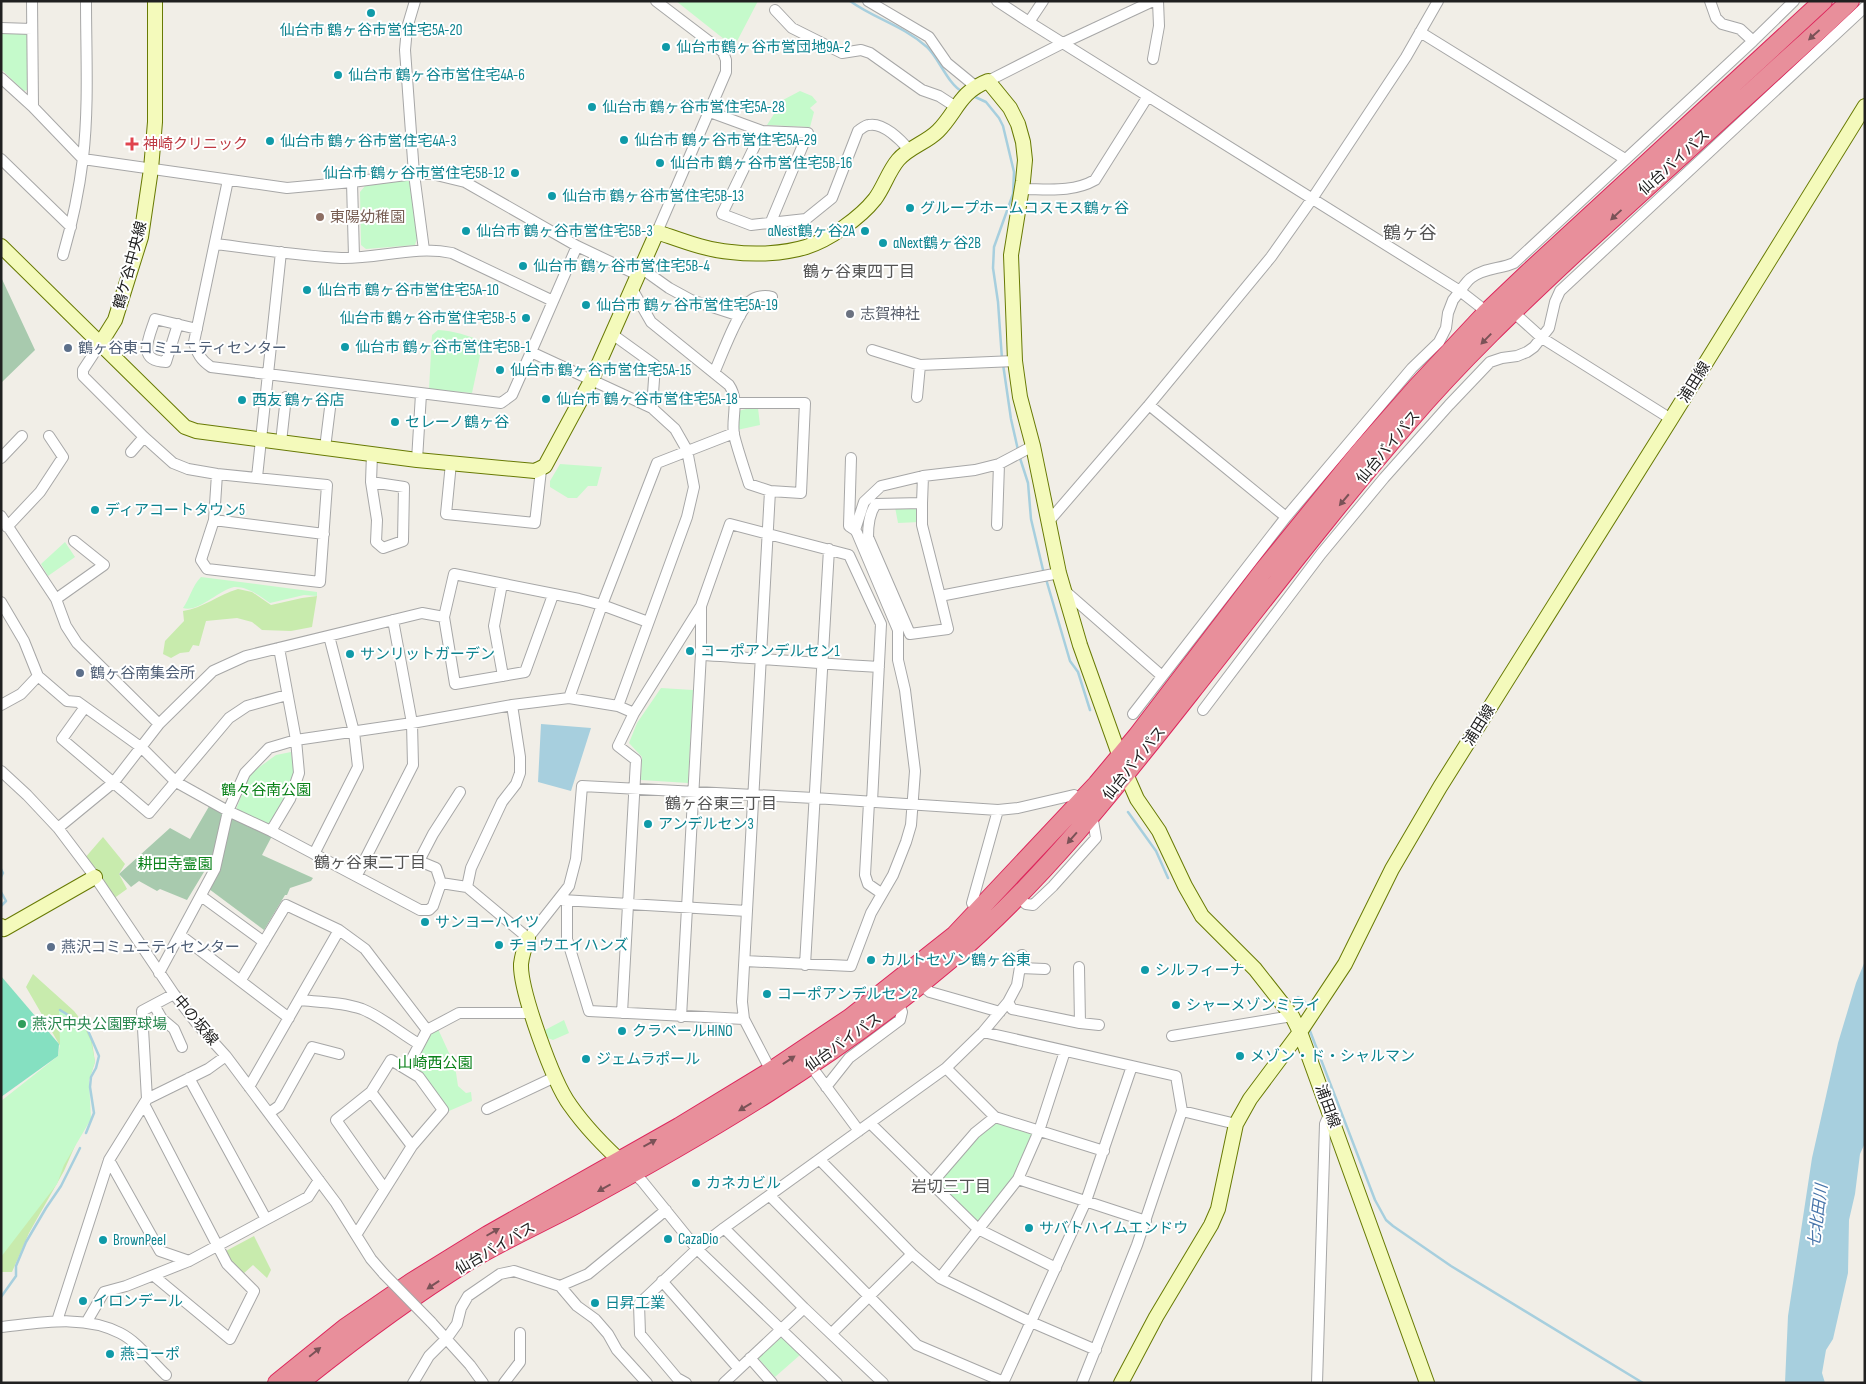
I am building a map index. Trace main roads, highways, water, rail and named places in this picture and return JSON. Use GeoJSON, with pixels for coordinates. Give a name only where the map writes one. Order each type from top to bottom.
{"type":"FeatureCollection","features":[{"type":"Feature","properties":{"kind":"highway","name":"仙台バイパス"},"geometry":{"type":"LineString","coordinates":[[277,1383],[345,1328],[412,1282],[488,1235],[748,1106],[811,1066],[875,1021],[959,951],[1060,852],[1119,756],[1137,736],[1257,566],[1416,388],[1487,312],[1824,1]]}},
{"type":"Feature","properties":{"kind":"highway","name":"仙台バイパス"},"geometry":{"type":"LineString","coordinates":[[299,1383],[387,1315],[470,1260],[570,1208],[626,1166],[865,1007],[955,935],[1087,808],[1126,774],[1282,575],[1410,420],[1512,311],[1850,1]]}},
{"type":"Feature","properties":{"kind":"water"},"geometry":{"type":"Polygon","coordinates":[[[541,724],[591,728],[571,791],[538,782],[541,724]]]}},
{"type":"Feature","properties":{"kind":"water","name":"七北田川"},"geometry":{"type":"Polygon","coordinates":[[[1865,961],[1865,1143],[1860,1154],[1855,1194],[1849,1220],[1848,1273],[1833,1339],[1826,1350],[1822,1373],[1825,1383],[1785,1383],[1788,1316],[1812,1158],[1838,1043],[1856,983],[1865,961]]]}},
{"type":"Feature","properties":{"kind":"waterway"},"geometry":{"type":"LineString","coordinates":[[850,1],[918,39],[936,58],[953,84],[963,92]]}},
{"type":"Feature","properties":{"kind":"waterway"},"geometry":{"type":"LineString","coordinates":[[973,96],[986,102],[999,118],[1003,126],[1014,172],[1013,194],[994,247],[993,268],[998,302],[1002,359]]}},
{"type":"Feature","properties":{"kind":"waterway"},"geometry":{"type":"LineString","coordinates":[[1003,364],[1011,419],[1018,450]]}},
{"type":"Feature","properties":{"kind":"waterway"},"geometry":{"type":"LineString","coordinates":[[1019,455],[1028,483],[1031,519],[1044,574]]}},
{"type":"Feature","properties":{"kind":"waterway"},"geometry":{"type":"LineString","coordinates":[[1046,579],[1070,661],[1078,672],[1090,710]]}},
{"type":"Feature","properties":{"kind":"waterway"},"geometry":{"type":"LineString","coordinates":[[1128,812],[1156,851],[1168,878]]}},
{"type":"Feature","properties":{"kind":"waterway"},"geometry":{"type":"LineString","coordinates":[[1,869],[3,873],[1,877]]}},
{"type":"Feature","properties":{"kind":"waterway"},"geometry":{"type":"LineString","coordinates":[[1,892],[6,901],[1,906]]}},
{"type":"Feature","properties":{"kind":"waterway"},"geometry":{"type":"LineString","coordinates":[[1294,1002],[1298,997],[1305,1002]]}},
{"type":"Feature","properties":{"kind":"waterway"},"geometry":{"type":"LineString","coordinates":[[60,1010],[86,1026],[99,1056],[91,1077],[90,1087],[94,1113],[86,1133]]}},
{"type":"Feature","properties":{"kind":"waterway"},"geometry":{"type":"LineString","coordinates":[[1310,1031],[1375,1200],[1386,1220],[1451,1266],[1643,1383]]}},
{"type":"Feature","properties":{"kind":"waterway"},"geometry":{"type":"LineString","coordinates":[[1,1297],[16,1276],[16,1266],[26,1242],[61,1186],[80,1148]]}},
{"type":"Feature","properties":{"kind":"place","name":"仙台市 鶴ヶ谷市営住宅5A-20"},"geometry":{"type":"Point","coordinates":[371,13]}},
{"type":"Feature","properties":{"kind":"place","name":"仙台市鶴ヶ谷市営団地9A-2"},"geometry":{"type":"Point","coordinates":[666,47]}},
{"type":"Feature","properties":{"kind":"place","name":"仙台市 鶴ヶ谷市営住宅4A-6"},"geometry":{"type":"Point","coordinates":[338,75]}},
{"type":"Feature","properties":{"kind":"place","name":"仙台市 鶴ヶ谷市営住宅5A-28"},"geometry":{"type":"Point","coordinates":[592,107]}},
{"type":"Feature","properties":{"kind":"place","name":"仙台市 鶴ヶ谷市営住宅5A-29"},"geometry":{"type":"Point","coordinates":[624,140]}},
{"type":"Feature","properties":{"kind":"place","name":"仙台市 鶴ヶ谷市営住宅4A-3"},"geometry":{"type":"Point","coordinates":[270,141]}},
{"type":"Feature","properties":{"kind":"place","name":"神崎クリニック"},"geometry":{"type":"Point","coordinates":[132,144]}},
{"type":"Feature","properties":{"kind":"place","name":"仙台市 鶴ヶ谷市営住宅5B-16"},"geometry":{"type":"Point","coordinates":[660,163]}},
{"type":"Feature","properties":{"kind":"place","name":"仙台市 鶴ヶ谷市営住宅5B-12"},"geometry":{"type":"Point","coordinates":[515,173]}},
{"type":"Feature","properties":{"kind":"place","name":"仙台市 鶴ヶ谷市営住宅5B-13"},"geometry":{"type":"Point","coordinates":[552,196]}},
{"type":"Feature","properties":{"kind":"place","name":"グループホームコスモス鶴ヶ谷"},"geometry":{"type":"Point","coordinates":[910,208]}},
{"type":"Feature","properties":{"kind":"place","name":"東陽幼稚園"},"geometry":{"type":"Point","coordinates":[320,217]}},
{"type":"Feature","properties":{"kind":"place","name":"仙台市 鶴ヶ谷市営住宅5B-3"},"geometry":{"type":"Point","coordinates":[466,231]}},
{"type":"Feature","properties":{"kind":"place","name":"αNest鶴ヶ谷2A"},"geometry":{"type":"Point","coordinates":[865,231]}},
{"type":"Feature","properties":{"kind":"place","name":"αNext鶴ヶ谷2B"},"geometry":{"type":"Point","coordinates":[883,243]}},
{"type":"Feature","properties":{"kind":"place","name":"仙台市 鶴ヶ谷市営住宅5B-4"},"geometry":{"type":"Point","coordinates":[523,266]}},
{"type":"Feature","properties":{"kind":"place","name":"仙台市 鶴ヶ谷市営住宅5A-10"},"geometry":{"type":"Point","coordinates":[307,290]}},
{"type":"Feature","properties":{"kind":"place","name":"仙台市 鶴ヶ谷市営住宅5A-19"},"geometry":{"type":"Point","coordinates":[586,305]}},
{"type":"Feature","properties":{"kind":"place","name":"志賀神社"},"geometry":{"type":"Point","coordinates":[850,314]}},
{"type":"Feature","properties":{"kind":"place","name":"仙台市 鶴ヶ谷市営住宅5B-5"},"geometry":{"type":"Point","coordinates":[526,318]}},
{"type":"Feature","properties":{"kind":"place","name":"仙台市 鶴ヶ谷市営住宅5B-1"},"geometry":{"type":"Point","coordinates":[345,347]}},
{"type":"Feature","properties":{"kind":"place","name":"鶴ヶ谷東コミュニティセンター"},"geometry":{"type":"Point","coordinates":[68,348]}},
{"type":"Feature","properties":{"kind":"place","name":"仙台市 鶴ヶ谷市営住宅5A-15"},"geometry":{"type":"Point","coordinates":[500,370]}},
{"type":"Feature","properties":{"kind":"place","name":"仙台市 鶴ヶ谷市営住宅5A-18"},"geometry":{"type":"Point","coordinates":[546,399]}},
{"type":"Feature","properties":{"kind":"place","name":"西友 鶴ヶ谷店"},"geometry":{"type":"Point","coordinates":[242,400]}},
{"type":"Feature","properties":{"kind":"place","name":"セレーノ鶴ヶ谷"},"geometry":{"type":"Point","coordinates":[395,422]}},
{"type":"Feature","properties":{"kind":"place","name":"ディアコートタウン5"},"geometry":{"type":"Point","coordinates":[95,510]}},
{"type":"Feature","properties":{"kind":"place","name":"コーポアンデルセン1"},"geometry":{"type":"Point","coordinates":[690,651]}},
{"type":"Feature","properties":{"kind":"place","name":"サンリットガーデン"},"geometry":{"type":"Point","coordinates":[350,654]}},
{"type":"Feature","properties":{"kind":"place","name":"鶴ヶ谷南集会所"},"geometry":{"type":"Point","coordinates":[80,673]}},
{"type":"Feature","properties":{"kind":"place","name":"アンデルセン3"},"geometry":{"type":"Point","coordinates":[648,824]}},
{"type":"Feature","properties":{"kind":"place","name":"サンヨーハイツ"},"geometry":{"type":"Point","coordinates":[425,922]}},
{"type":"Feature","properties":{"kind":"place","name":"チョウエイハンズ"},"geometry":{"type":"Point","coordinates":[499,945]}},
{"type":"Feature","properties":{"kind":"place","name":"燕沢コミュニティセンター"},"geometry":{"type":"Point","coordinates":[51,947]}},
{"type":"Feature","properties":{"kind":"place","name":"カルトセゾン鶴ヶ谷東"},"geometry":{"type":"Point","coordinates":[871,960]}},
{"type":"Feature","properties":{"kind":"place","name":"シルフィーナ"},"geometry":{"type":"Point","coordinates":[1145,970]}},
{"type":"Feature","properties":{"kind":"place","name":"コーポアンデルセン2"},"geometry":{"type":"Point","coordinates":[767,994]}},
{"type":"Feature","properties":{"kind":"place","name":"シャーメゾンミライ"},"geometry":{"type":"Point","coordinates":[1176,1005]}},
{"type":"Feature","properties":{"kind":"place","name":"燕沢中央公園野球場"},"geometry":{"type":"Point","coordinates":[22,1024]}},
{"type":"Feature","properties":{"kind":"place","name":"クラベールHINO"},"geometry":{"type":"Point","coordinates":[622,1031]}},
{"type":"Feature","properties":{"kind":"place","name":"メゾン・ド・シャルマン"},"geometry":{"type":"Point","coordinates":[1240,1056]}},
{"type":"Feature","properties":{"kind":"place","name":"ジェムラポール"},"geometry":{"type":"Point","coordinates":[586,1059]}},
{"type":"Feature","properties":{"kind":"place","name":"カネカビル"},"geometry":{"type":"Point","coordinates":[696,1183]}},
{"type":"Feature","properties":{"kind":"place","name":"サバトハイムエンドウ"},"geometry":{"type":"Point","coordinates":[1029,1228]}},
{"type":"Feature","properties":{"kind":"place","name":"CazaDio"},"geometry":{"type":"Point","coordinates":[668,1239]}},
{"type":"Feature","properties":{"kind":"place","name":"BrownPeel"},"geometry":{"type":"Point","coordinates":[103,1240]}},
{"type":"Feature","properties":{"kind":"place","name":"イロンデール"},"geometry":{"type":"Point","coordinates":[83,1301]}},
{"type":"Feature","properties":{"kind":"place","name":"日昇工業"},"geometry":{"type":"Point","coordinates":[595,1303]}},
{"type":"Feature","properties":{"kind":"place","name":"燕コーポ"},"geometry":{"type":"Point","coordinates":[110,1354]}},
{"type":"Feature","properties":{"kind":"district","name":"鶴ヶ谷"},"geometry":{"type":"Point","coordinates":[1410,233]}},
{"type":"Feature","properties":{"kind":"district","name":"鶴ヶ谷東四丁目"},"geometry":{"type":"Point","coordinates":[859,271]}},
{"type":"Feature","properties":{"kind":"district","name":"鶴ヶ谷東三丁目"},"geometry":{"type":"Point","coordinates":[721,803]}},
{"type":"Feature","properties":{"kind":"district","name":"鶴ヶ谷東二丁目"},"geometry":{"type":"Point","coordinates":[370,862]}},
{"type":"Feature","properties":{"kind":"district","name":"岩切三丁目"},"geometry":{"type":"Point","coordinates":[951,1186]}},
{"type":"Feature","properties":{"kind":"park label","name":"鶴々谷南公園"},"geometry":{"type":"Point","coordinates":[266,790]}},
{"type":"Feature","properties":{"kind":"park label","name":"耕田寺霊園"},"geometry":{"type":"Point","coordinates":[175,864]}},
{"type":"Feature","properties":{"kind":"park label","name":"山崎西公園"},"geometry":{"type":"Point","coordinates":[435,1063]}}]}
